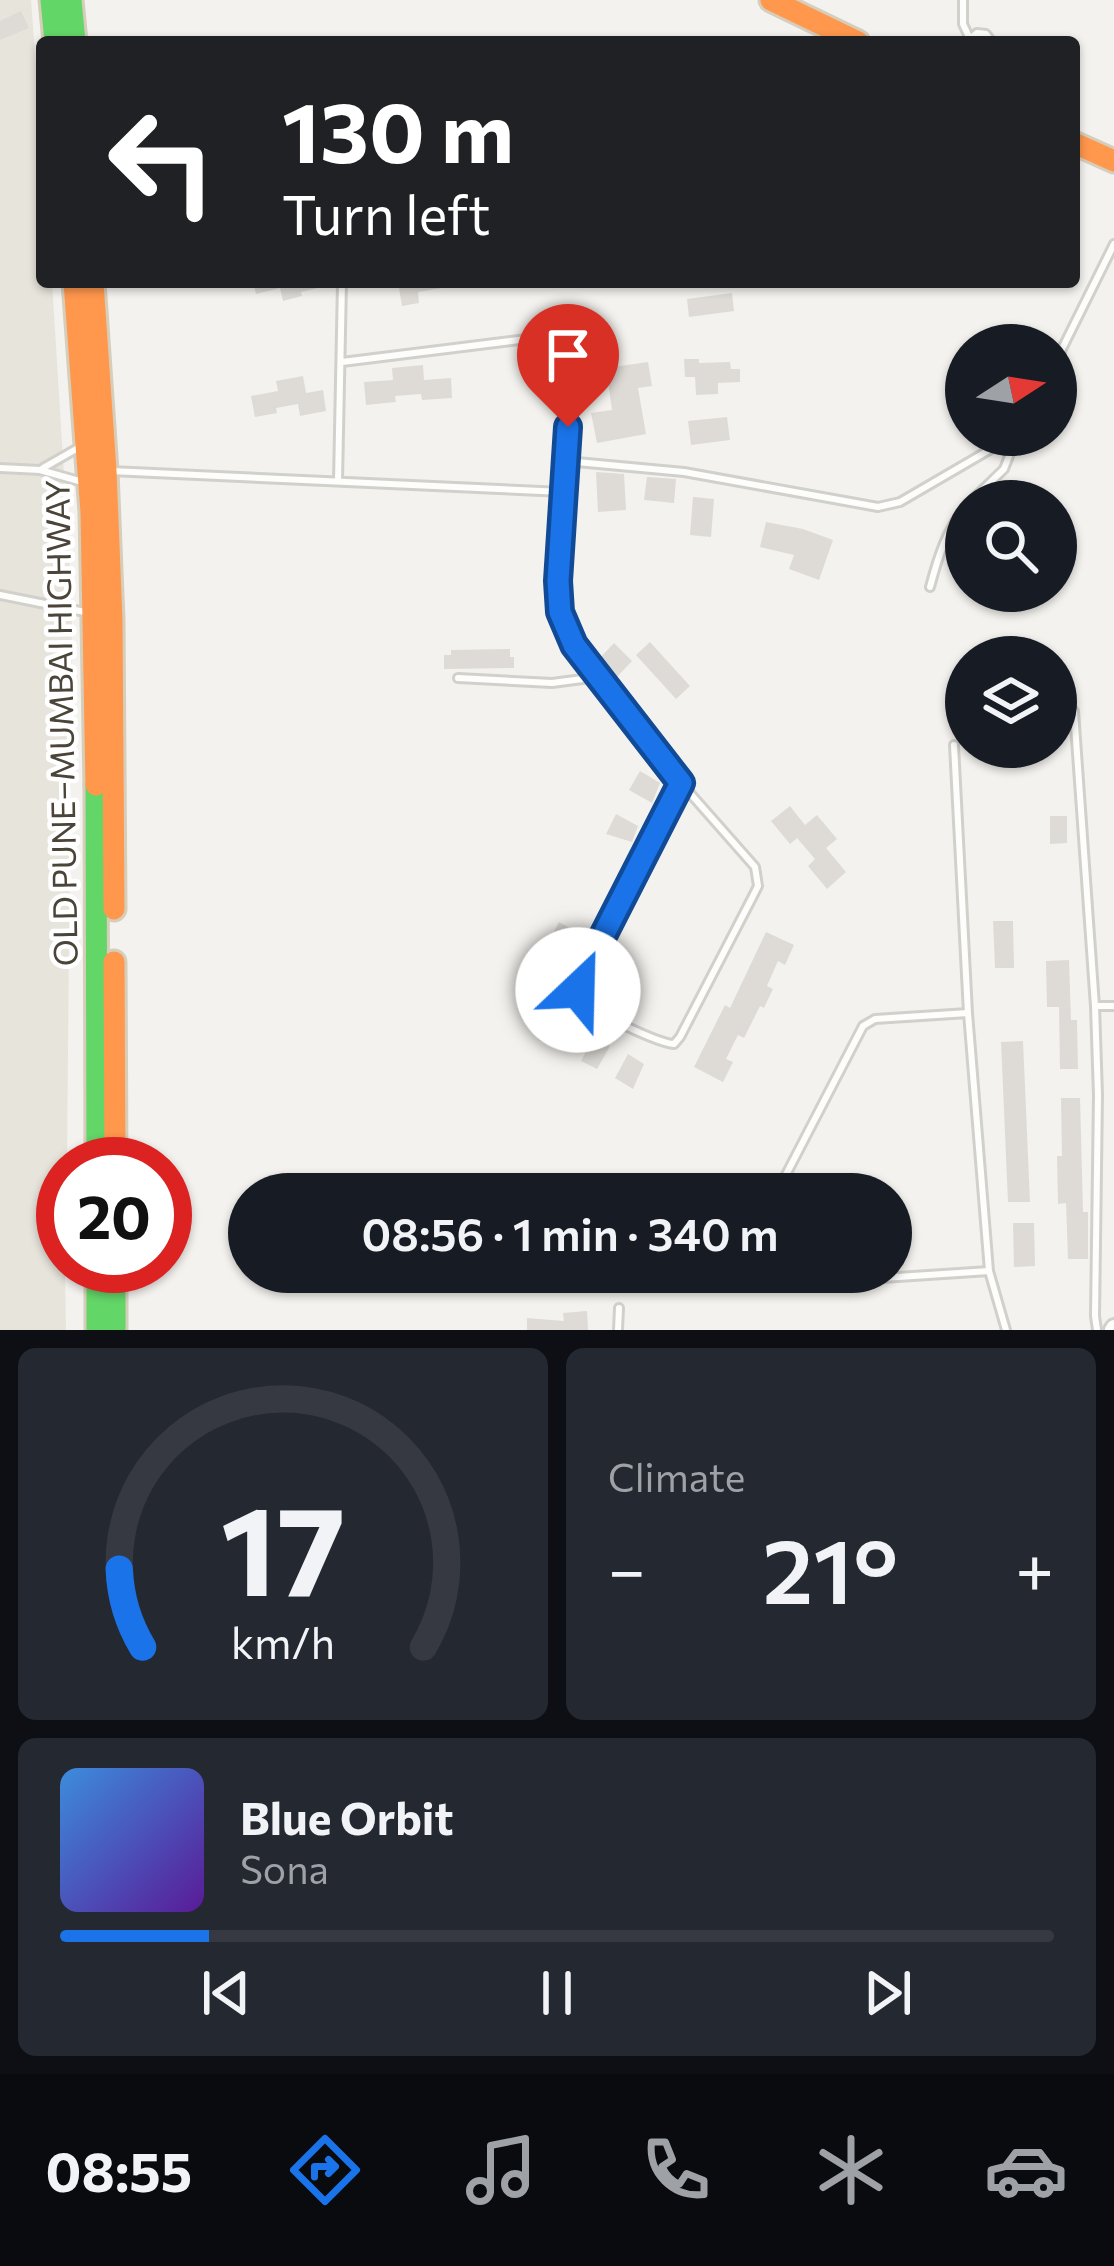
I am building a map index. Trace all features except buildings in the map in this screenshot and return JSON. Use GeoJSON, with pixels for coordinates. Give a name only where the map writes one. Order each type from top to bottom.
{"type":"FeatureCollection","features":[{"type":"Feature","properties":{"kind":"main road"},"geometry":{"type":"LineString","coordinates":[[51,0],[54,36]]}},
{"type":"Feature","properties":{"kind":"main road"},"geometry":{"type":"LineString","coordinates":[[71,0],[74,36]]}},
{"type":"Feature","properties":{"kind":"main road"},"geometry":{"type":"LineString","coordinates":[[771,0],[846,36]]}},
{"type":"Feature","properties":{"kind":"main road"},"geometry":{"type":"LineString","coordinates":[[1080,145],[1114,161]]}},
{"type":"Feature","properties":{"kind":"main road","name":"OLD PUNE–MUMBAI HIGHWAY"},"geometry":{"type":"LineString","coordinates":[[74,288],[86,435],[95,477],[113,756],[115,1137]]}},
{"type":"Feature","properties":{"kind":"main road","name":"OLD PUNE–MUMBAI HIGHWAY"},"geometry":{"type":"LineString","coordinates":[[93,288],[97,1137]]}},
{"type":"Feature","properties":{"kind":"main road"},"geometry":{"type":"LineString","coordinates":[[97,1293],[97,1330]]}},
{"type":"Feature","properties":{"kind":"main road"},"geometry":{"type":"LineString","coordinates":[[115,1293],[115,1330]]}},
{"type":"Feature","properties":{"kind":"lane"},"geometry":{"type":"LineString","coordinates":[[963,0],[967,36]]}},
{"type":"Feature","properties":{"kind":"lane"},"geometry":{"type":"LineString","coordinates":[[1074,324],[1114,244]]}},
{"type":"Feature","properties":{"kind":"lane"},"geometry":{"type":"LineString","coordinates":[[338,481],[342,288]]}},
{"type":"Feature","properties":{"kind":"lane"},"geometry":{"type":"LineString","coordinates":[[342,362],[517,339],[556,338],[569,348],[558,581],[567,632],[681,783],[754,867],[758,886],[680,1037],[669,1045],[587,1004],[578,990],[681,783]]}},
{"type":"Feature","properties":{"kind":"lane"},"geometry":{"type":"LineString","coordinates":[[40,470],[74,452],[86,435]]}},
{"type":"Feature","properties":{"kind":"lane"},"geometry":{"type":"LineString","coordinates":[[566,460],[684,472],[890,506],[979,456]]}},
{"type":"Feature","properties":{"kind":"lane"},"geometry":{"type":"LineString","coordinates":[[0,468],[40,470],[76,479],[338,481],[563,492]]}},
{"type":"Feature","properties":{"kind":"lane"},"geometry":{"type":"LineString","coordinates":[[929,587],[945,539]]}},
{"type":"Feature","properties":{"kind":"lane"},"geometry":{"type":"LineString","coordinates":[[0,595],[93,614]]}},
{"type":"Feature","properties":{"kind":"lane"},"geometry":{"type":"LineString","coordinates":[[458,678],[552,682],[598,677]]}},
{"type":"Feature","properties":{"kind":"lane"},"geometry":{"type":"LineString","coordinates":[[1077,753],[1095,1006],[1097,1330]]}},
{"type":"Feature","properties":{"kind":"lane"},"geometry":{"type":"LineString","coordinates":[[955,768],[968,1013],[989,1271],[1006,1330]]}},
{"type":"Feature","properties":{"kind":"lane"},"geometry":{"type":"LineString","coordinates":[[1095,1006],[1114,1006]]}},
{"type":"Feature","properties":{"kind":"lane"},"geometry":{"type":"LineString","coordinates":[[787,1173],[862,1026],[875,1019],[968,1013]]}},
{"type":"Feature","properties":{"kind":"lane"},"geometry":{"type":"LineString","coordinates":[[912,1276],[989,1271]]}},
{"type":"Feature","properties":{"kind":"lane"},"geometry":{"type":"LineString","coordinates":[[618,1330],[619,1308]]}},
{"type":"Feature","properties":{"kind":"shaded area"},"geometry":{"type":"Polygon","coordinates":[[[0,0],[31,0],[36,66],[36,288],[52,288],[72,603],[67,1137],[36,1137],[36,1293],[65,1293],[66,1330],[0,1330],[0,0]]]}},
{"type":"Feature","properties":{"kind":"traffic: fast"},"geometry":{"type":"LineString","coordinates":[[51,0],[54,36]]}},
{"type":"Feature","properties":{"kind":"traffic: fast"},"geometry":{"type":"LineString","coordinates":[[71,0],[74,36]]}},
{"type":"Feature","properties":{"kind":"traffic: fast"},"geometry":{"type":"LineString","coordinates":[[96,785],[97,1137]]}},
{"type":"Feature","properties":{"kind":"traffic: fast"},"geometry":{"type":"LineString","coordinates":[[97,1293],[97,1330]]}},
{"type":"Feature","properties":{"kind":"traffic: fast"},"geometry":{"type":"LineString","coordinates":[[115,1293],[115,1330]]}},
{"type":"Feature","properties":{"kind":"traffic: slow"},"geometry":{"type":"LineString","coordinates":[[771,0],[846,36]]}},
{"type":"Feature","properties":{"kind":"traffic: slow"},"geometry":{"type":"LineString","coordinates":[[1080,146],[1114,161]]}},
{"type":"Feature","properties":{"kind":"traffic: slow"},"geometry":{"type":"LineString","coordinates":[[74,288],[91,512],[96,785]]}},
{"type":"Feature","properties":{"kind":"traffic: slow"},"geometry":{"type":"LineString","coordinates":[[93,288],[112,620],[114,909]]}},
{"type":"Feature","properties":{"kind":"traffic: slow"},"geometry":{"type":"LineString","coordinates":[[114,962],[115,1137]]}},
{"type":"Feature","properties":{"kind":"route"},"geometry":{"type":"LineString","coordinates":[[568,427],[558,581],[563,623],[595,674],[681,783],[578,990]]}}]}
